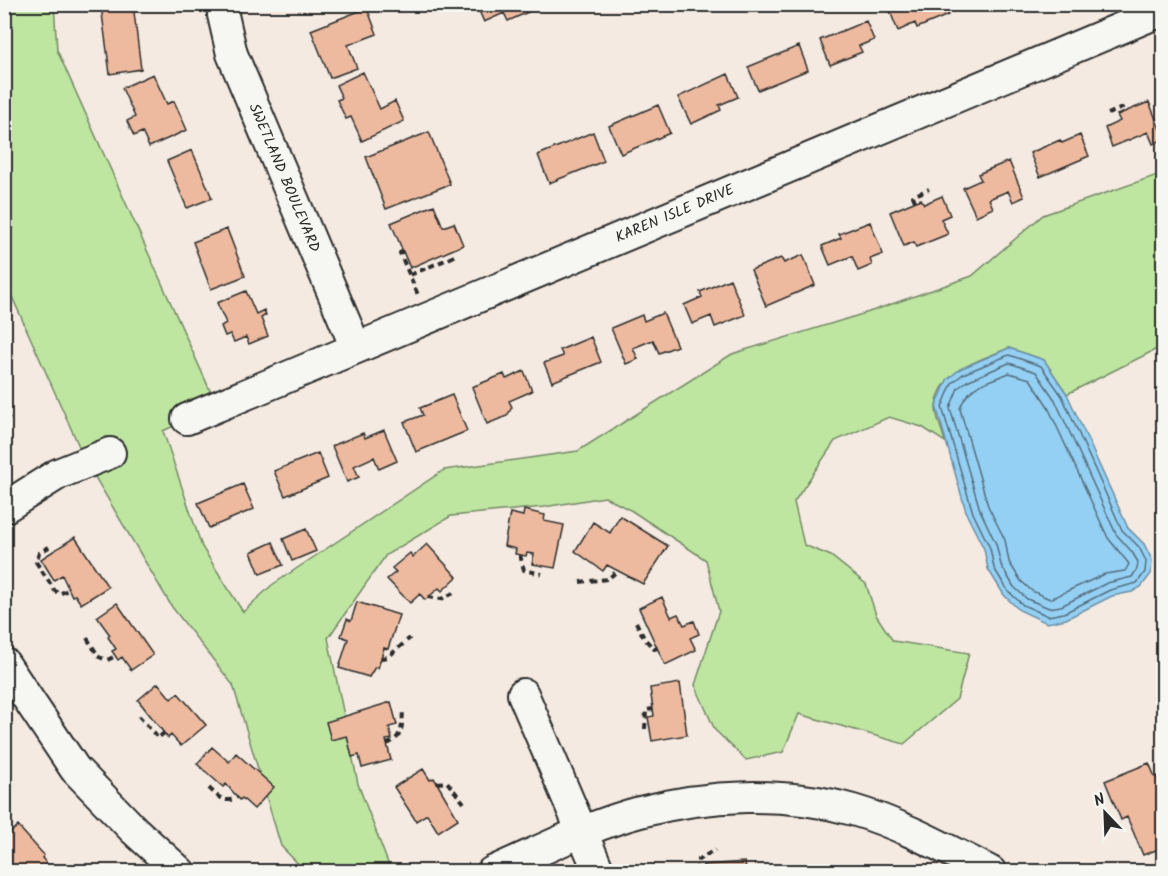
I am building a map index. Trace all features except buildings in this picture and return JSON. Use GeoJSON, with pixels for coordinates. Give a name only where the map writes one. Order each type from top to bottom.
{"type":"FeatureCollection","features":[{"type":"Feature","properties":{"kind":"street","name":"SWETLAND BOULEVARD"},"geometry":{"type":"LineString","coordinates":[[224,4],[223,15],[232,54],[356,348]]}},
{"type":"Feature","properties":{"kind":"street","name":"KAREN ISLE DRIVE"},"geometry":{"type":"LineString","coordinates":[[187,419],[1164,10]]}},
{"type":"Feature","properties":{"kind":"street"},"geometry":{"type":"LineString","coordinates":[[4,508],[58,474],[110,453]]}},
{"type":"Feature","properties":{"kind":"street"},"geometry":{"type":"LineString","coordinates":[[4,663],[75,769],[134,830],[180,872]]}},
{"type":"Feature","properties":{"kind":"street"},"geometry":{"type":"LineString","coordinates":[[523,694],[599,872]]}},
{"type":"Feature","properties":{"kind":"street"},"geometry":{"type":"LineString","coordinates":[[492,872],[638,812],[697,800],[744,798],[792,799],[854,810],[901,828],[991,872]]}},
{"type":"Feature","properties":{"kind":"path"},"geometry":{"type":"LineString","coordinates":[[1108,114],[1122,108],[1124,113]]}},
{"type":"Feature","properties":{"kind":"path"},"geometry":{"type":"LineString","coordinates":[[915,201],[913,196],[929,189]]}},
{"type":"Feature","properties":{"kind":"path"},"geometry":{"type":"LineString","coordinates":[[403,251],[400,253],[428,318]]}},
{"type":"Feature","properties":{"kind":"path"},"geometry":{"type":"LineString","coordinates":[[410,275],[457,255]]}},
{"type":"Feature","properties":{"kind":"path"},"geometry":{"type":"LineString","coordinates":[[49,547],[39,553],[36,562],[55,591],[59,594],[68,590]]}},
{"type":"Feature","properties":{"kind":"path"},"geometry":{"type":"LineString","coordinates":[[520,555],[524,570],[542,574]]}},
{"type":"Feature","properties":{"kind":"path"},"geometry":{"type":"LineString","coordinates":[[580,582],[608,579],[617,571]]}},
{"type":"Feature","properties":{"kind":"path"},"geometry":{"type":"LineString","coordinates":[[428,597],[436,600],[456,592]]}},
{"type":"Feature","properties":{"kind":"path"},"geometry":{"type":"LineString","coordinates":[[636,622],[649,645],[654,649],[657,648]]}},
{"type":"Feature","properties":{"kind":"path"},"geometry":{"type":"LineString","coordinates":[[87,638],[99,657],[107,660],[116,656]]}},
{"type":"Feature","properties":{"kind":"path"},"geometry":{"type":"LineString","coordinates":[[381,658],[388,657],[410,638]]}},
{"type":"Feature","properties":{"kind":"path"},"geometry":{"type":"LineString","coordinates":[[645,729],[646,710],[653,709]]}},
{"type":"Feature","properties":{"kind":"path"},"geometry":{"type":"LineString","coordinates":[[387,744],[395,741],[401,732],[403,711]]}},
{"type":"Feature","properties":{"kind":"path"},"geometry":{"type":"LineString","coordinates":[[139,716],[158,738],[164,733]]}},
{"type":"Feature","properties":{"kind":"path"},"geometry":{"type":"LineString","coordinates":[[437,783],[447,782],[464,803]]}},
{"type":"Feature","properties":{"kind":"path"},"geometry":{"type":"LineString","coordinates":[[209,788],[221,799],[229,801],[237,797]]}},
{"type":"Feature","properties":{"kind":"path"},"geometry":{"type":"LineString","coordinates":[[696,872],[698,860],[716,850]]}},
{"type":"Feature","properties":{"kind":"green space"},"geometry":{"type":"Polygon","coordinates":[[[4,5],[54,5],[57,50],[217,406],[163,431],[202,547],[243,612],[272,585],[444,470],[578,451],[732,354],[869,312],[972,276],[1043,215],[1163,173],[1163,346],[1067,394],[1044,360],[1009,348],[986,357],[954,375],[939,393],[936,410],[945,442],[922,427],[889,417],[835,441],[794,502],[804,545],[831,556],[866,584],[876,615],[893,641],[969,653],[957,699],[904,744],[799,714],[783,752],[746,760],[715,730],[695,685],[719,611],[706,560],[632,511],[605,497],[544,507],[451,516],[386,555],[328,638],[358,784],[391,871],[305,871],[281,846],[233,685],[172,607],[86,462],[5,281],[4,5]]]}},
{"type":"Feature","properties":{"kind":"water"},"geometry":{"type":"Polygon","coordinates":[[[1009,348],[1044,360],[1067,394],[1128,528],[1144,544],[1152,560],[1151,574],[1141,587],[1132,592],[1112,596],[1066,619],[1047,623],[1019,610],[1004,595],[988,569],[984,549],[967,515],[936,406],[947,380],[960,369],[1009,348]]]}}]}
